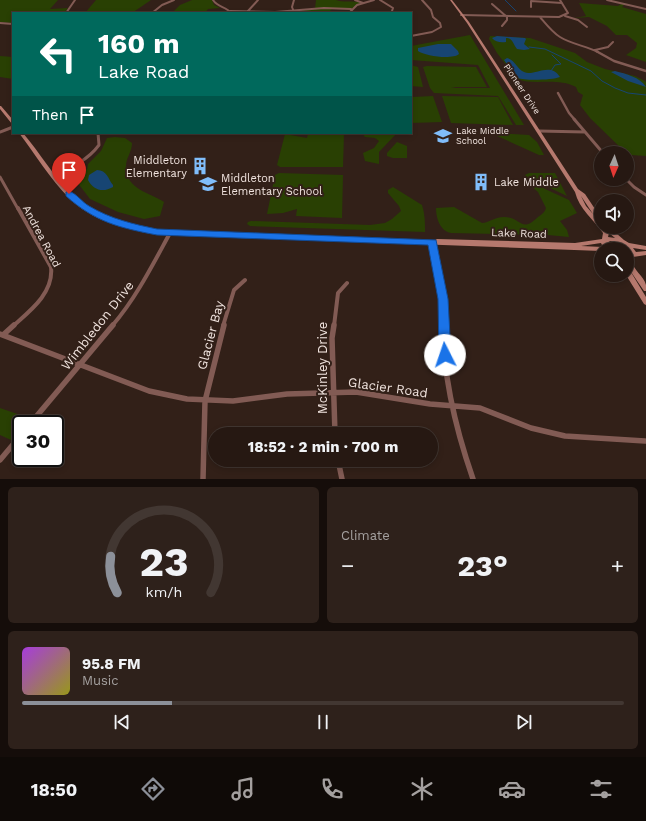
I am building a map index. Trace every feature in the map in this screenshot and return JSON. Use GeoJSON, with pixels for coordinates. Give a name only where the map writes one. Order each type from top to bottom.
{"type":"FeatureCollection","features":[{"type":"Feature","properties":{"kind":"street"},"geometry":{"type":"LineString","coordinates":[[67,12],[75,0]]}},
{"type":"Feature","properties":{"kind":"street"},"geometry":{"type":"LineString","coordinates":[[153,12],[162,5],[174,0]]}},
{"type":"Feature","properties":{"kind":"street"},"geometry":{"type":"LineString","coordinates":[[213,0],[216,5],[231,12],[294,12],[324,8],[351,10],[363,3],[374,0]]}},
{"type":"Feature","properties":{"kind":"street"},"geometry":{"type":"LineString","coordinates":[[248,11],[258,0]]}},
{"type":"Feature","properties":{"kind":"street"},"geometry":{"type":"LineString","coordinates":[[294,0],[292,7],[294,12]]}},
{"type":"Feature","properties":{"kind":"street"},"geometry":{"type":"LineString","coordinates":[[355,0],[363,3]]}},
{"type":"Feature","properties":{"kind":"street"},"geometry":{"type":"LineString","coordinates":[[380,0],[391,6],[393,8],[392,11]]}},
{"type":"Feature","properties":{"kind":"street"},"geometry":{"type":"LineString","coordinates":[[412,35],[435,31],[442,25],[432,15],[431,10],[422,0]]}},
{"type":"Feature","properties":{"kind":"street","name":"Pioneer Drive"},"geometry":{"type":"LineString","coordinates":[[450,0],[539,131],[587,210],[606,233],[605,241]]}},
{"type":"Feature","properties":{"kind":"street"},"geometry":{"type":"LineString","coordinates":[[528,0],[562,3]]}},
{"type":"Feature","properties":{"kind":"street"},"geometry":{"type":"LineString","coordinates":[[560,0],[568,12],[564,16]]}},
{"type":"Feature","properties":{"kind":"street"},"geometry":{"type":"LineString","coordinates":[[607,0],[646,8]]}},
{"type":"Feature","properties":{"kind":"street"},"geometry":{"type":"LineString","coordinates":[[622,2],[626,0]]}},
{"type":"Feature","properties":{"kind":"street"},"geometry":{"type":"LineString","coordinates":[[531,1],[531,7]]}},
{"type":"Feature","properties":{"kind":"street"},"geometry":{"type":"LineString","coordinates":[[492,4],[506,15],[508,19],[502,26]]}},
{"type":"Feature","properties":{"kind":"street"},"geometry":{"type":"LineString","coordinates":[[461,15],[540,17],[564,16],[578,20],[587,27]]}},
{"type":"Feature","properties":{"kind":"street"},"geometry":{"type":"LineString","coordinates":[[540,17],[559,36],[594,50],[614,61],[646,71]]}},
{"type":"Feature","properties":{"kind":"street"},"geometry":{"type":"LineString","coordinates":[[0,23],[12,24]]}},
{"type":"Feature","properties":{"kind":"street"},"geometry":{"type":"LineString","coordinates":[[594,50],[608,47],[613,42]]}},
{"type":"Feature","properties":{"kind":"street"},"geometry":{"type":"LineString","coordinates":[[558,92],[566,108],[597,146]]}},
{"type":"Feature","properties":{"kind":"street"},"geometry":{"type":"LineString","coordinates":[[0,107],[12,122]]}},
{"type":"Feature","properties":{"kind":"street"},"geometry":{"type":"LineString","coordinates":[[0,132],[12,127]]}},
{"type":"Feature","properties":{"kind":"street"},"geometry":{"type":"LineString","coordinates":[[539,131],[585,132]]}},
{"type":"Feature","properties":{"kind":"street","name":"Lake Road"},"geometry":{"type":"LineString","coordinates":[[22,134],[74,199],[94,213],[128,226],[170,233],[432,242],[448,245],[594,249]]}},
{"type":"Feature","properties":{"kind":"street"},"geometry":{"type":"LineString","coordinates":[[54,174],[82,162],[91,155],[99,145],[98,134]]}},
{"type":"Feature","properties":{"kind":"street","name":"Andrea Road"},"geometry":{"type":"LineString","coordinates":[[0,177],[51,267],[53,275],[52,283],[47,292],[2,334]]}},
{"type":"Feature","properties":{"kind":"street"},"geometry":{"type":"LineString","coordinates":[[633,186],[646,195]]}},
{"type":"Feature","properties":{"kind":"street","name":"Pioneer Drive"},"geometry":{"type":"LineString","coordinates":[[576,190],[583,195],[594,212]]}},
{"type":"Feature","properties":{"kind":"street","name":"Wimbledon Drive"},"geometry":{"type":"LineString","coordinates":[[38,415],[120,317],[136,295],[170,233]]}},
{"type":"Feature","properties":{"kind":"street"},"geometry":{"type":"LineString","coordinates":[[614,234],[624,242]]}},
{"type":"Feature","properties":{"kind":"street","name":"Lake Road"},"geometry":{"type":"LineString","coordinates":[[432,242],[442,240],[575,245],[612,239],[624,242]]}},
{"type":"Feature","properties":{"kind":"street"},"geometry":{"type":"LineString","coordinates":[[432,242],[442,288],[444,308],[443,342],[452,406],[459,438],[473,479]]}},
{"type":"Feature","properties":{"kind":"street"},"geometry":{"type":"LineString","coordinates":[[634,246],[646,248]]}},
{"type":"Feature","properties":{"kind":"street"},"geometry":{"type":"LineString","coordinates":[[634,255],[646,253]]}},
{"type":"Feature","properties":{"kind":"street"},"geometry":{"type":"LineString","coordinates":[[634,271],[646,289]]}},
{"type":"Feature","properties":{"kind":"street","name":"Glacier Bay"},"geometry":{"type":"LineString","coordinates":[[203,479],[205,401],[228,308],[234,290],[245,280]]}},
{"type":"Feature","properties":{"kind":"street","name":"McKinley Drive"},"geometry":{"type":"LineString","coordinates":[[334,427],[332,392],[333,326],[338,293],[347,282]]}},
{"type":"Feature","properties":{"kind":"street"},"geometry":{"type":"LineString","coordinates":[[633,282],[646,302]]}},
{"type":"Feature","properties":{"kind":"street","name":"Glacier Road"},"geometry":{"type":"LineString","coordinates":[[2,334],[149,391],[187,399],[205,401],[233,401],[287,394],[332,392],[372,394],[430,404],[480,408],[531,428],[565,436],[645,441]]}},
{"type":"Feature","properties":{"kind":"street"},"geometry":{"type":"LineString","coordinates":[[0,460],[12,446]]}},
{"type":"Feature","properties":{"kind":"street"},"geometry":{"type":"LineString","coordinates":[[339,467],[342,479]]}},
{"type":"Feature","properties":{"kind":"green space"},"geometry":{"type":"Polygon","coordinates":[[[0,0],[58,0],[50,9],[68,8],[65,12],[12,12],[12,23],[0,22],[0,0]]]}},
{"type":"Feature","properties":{"kind":"green space"},"geometry":{"type":"Polygon","coordinates":[[[96,0],[151,0],[133,12],[86,12],[96,0]]]}},
{"type":"Feature","properties":{"kind":"green space"},"geometry":{"type":"Polygon","coordinates":[[[192,0],[212,0],[214,5],[220,8],[208,9],[206,12],[173,12],[180,5],[192,0]]]}},
{"type":"Feature","properties":{"kind":"green space"},"geometry":{"type":"Polygon","coordinates":[[[316,0],[336,0],[363,3],[351,9],[333,8],[329,12],[293,12],[315,9],[316,0]]]}},
{"type":"Feature","properties":{"kind":"green space"},"geometry":{"type":"Polygon","coordinates":[[[579,3],[618,6],[626,3],[622,7],[646,14],[646,62],[626,55],[636,48],[637,43],[627,35],[616,35],[607,26],[589,17],[574,18],[586,16],[579,3]]]}},
{"type":"Feature","properties":{"kind":"green space"},"geometry":{"type":"Polygon","coordinates":[[[470,35],[524,125],[516,125],[498,96],[434,93],[430,88],[423,67],[476,67],[487,87],[451,88],[490,88],[478,65],[412,60],[412,46],[470,35]]]}},
{"type":"Feature","properties":{"kind":"green space"},"geometry":{"type":"Polygon","coordinates":[[[490,36],[530,38],[575,53],[587,62],[605,69],[635,76],[645,81],[646,156],[634,155],[634,146],[619,146],[590,118],[580,105],[583,95],[578,92],[576,87],[569,84],[531,82],[517,79],[497,53],[489,39],[490,36]]]}},
{"type":"Feature","properties":{"kind":"green space"},"geometry":{"type":"Polygon","coordinates":[[[0,56],[12,57],[12,79],[0,77],[0,56]]]}},
{"type":"Feature","properties":{"kind":"green space"},"geometry":{"type":"Polygon","coordinates":[[[412,65],[418,67],[423,87],[412,86],[412,65]]]}},
{"type":"Feature","properties":{"kind":"green space"},"geometry":{"type":"Polygon","coordinates":[[[412,96],[433,96],[442,122],[412,123],[412,96]]]}},
{"type":"Feature","properties":{"kind":"green space"},"geometry":{"type":"Polygon","coordinates":[[[442,96],[498,97],[513,125],[451,123],[442,96]]]}},
{"type":"Feature","properties":{"kind":"green space"},"geometry":{"type":"Polygon","coordinates":[[[496,133],[529,135],[537,142],[544,155],[539,155],[495,135],[496,133]]]}},
{"type":"Feature","properties":{"kind":"green space"},"geometry":{"type":"Polygon","coordinates":[[[285,134],[307,138],[308,134],[344,134],[343,167],[280,167],[277,165],[285,134]]]}},
{"type":"Feature","properties":{"kind":"green space"},"geometry":{"type":"Polygon","coordinates":[[[363,134],[396,134],[379,152],[379,164],[365,161],[363,153],[374,148],[379,141],[375,138],[365,137],[363,134]]]}},
{"type":"Feature","properties":{"kind":"green space"},"geometry":{"type":"Polygon","coordinates":[[[107,138],[125,138],[132,143],[126,163],[127,174],[134,185],[139,189],[164,202],[160,216],[144,219],[118,212],[90,199],[77,182],[80,173],[87,169],[88,164],[101,151],[107,138]]]}},
{"type":"Feature","properties":{"kind":"green space"},"geometry":{"type":"Polygon","coordinates":[[[397,142],[407,146],[407,158],[393,158],[387,156],[387,153],[397,142]]]}},
{"type":"Feature","properties":{"kind":"green space"},"geometry":{"type":"Polygon","coordinates":[[[279,173],[343,175],[342,218],[296,216],[297,209],[283,213],[267,214],[275,175],[279,173]]]}},
{"type":"Feature","properties":{"kind":"green space"},"geometry":{"type":"Polygon","coordinates":[[[529,173],[555,173],[567,196],[525,175],[529,173]]]}},
{"type":"Feature","properties":{"kind":"green space"},"geometry":{"type":"Polygon","coordinates":[[[532,183],[569,200],[577,213],[560,221],[567,230],[569,237],[548,235],[451,233],[444,230],[439,224],[436,208],[454,207],[482,223],[504,217],[528,224],[542,214],[546,208],[538,192],[530,185],[532,183]]]}},
{"type":"Feature","properties":{"kind":"green space"},"geometry":{"type":"Polygon","coordinates":[[[393,187],[422,205],[425,232],[250,226],[247,224],[251,221],[370,225],[385,223],[401,211],[399,206],[388,193],[388,190],[393,187]]]}},
{"type":"Feature","properties":{"kind":"green space"},"geometry":{"type":"Polygon","coordinates":[[[0,408],[20,415],[12,415],[11,440],[0,435],[0,408]]]}},
{"type":"Feature","properties":{"kind":"water"},"geometry":{"type":"Polygon","coordinates":[[[497,36],[525,38],[524,44],[530,49],[517,49],[512,40],[508,38],[506,38],[506,42],[502,42],[496,41],[492,38],[497,36]]]}},
{"type":"Feature","properties":{"kind":"water"},"geometry":{"type":"Polygon","coordinates":[[[438,44],[451,44],[459,54],[451,57],[438,57],[418,51],[418,48],[438,44]]]}},
{"type":"Feature","properties":{"kind":"water"},"geometry":{"type":"Polygon","coordinates":[[[507,58],[524,72],[532,73],[542,70],[552,70],[560,77],[539,80],[526,80],[518,78],[504,60],[507,58]]]}},
{"type":"Feature","properties":{"kind":"water"},"geometry":{"type":"Polygon","coordinates":[[[615,71],[636,78],[646,87],[628,81],[611,72],[615,71]]]}},
{"type":"Feature","properties":{"kind":"water"},"geometry":{"type":"Polygon","coordinates":[[[97,170],[105,173],[113,187],[106,190],[99,190],[90,183],[88,180],[89,175],[97,170]]]}},
{"type":"Feature","properties":{"kind":"waterway"},"geometry":{"type":"LineString","coordinates":[[505,0],[516,11]]}},
{"type":"Feature","properties":{"kind":"waterway"},"geometry":{"type":"LineString","coordinates":[[529,47],[545,49],[591,71],[602,81],[615,88],[628,93],[646,95]]}},
{"type":"Feature","properties":{"kind":"waterway"},"geometry":{"type":"LineString","coordinates":[[551,71],[555,65],[561,64],[552,55]]}},
{"type":"Feature","properties":{"kind":"place","name":"Lake Middle School"},"geometry":{"type":"Point","coordinates":[443,136]}},
{"type":"Feature","properties":{"kind":"place","name":"Middleton Elementary"},"geometry":{"type":"Point","coordinates":[200,166]}},
{"type":"Feature","properties":{"kind":"place","name":"Lake Middle"},"geometry":{"type":"Point","coordinates":[481,182]}},
{"type":"Feature","properties":{"kind":"place","name":"Middleton Elementary School"},"geometry":{"type":"Point","coordinates":[208,184]}},
{"type":"Feature","properties":{"kind":"route"},"geometry":{"type":"LineString","coordinates":[[69,194],[84,207],[105,218],[128,226],[157,232],[432,242],[442,288],[444,317],[443,342],[445,355]]}}]}
